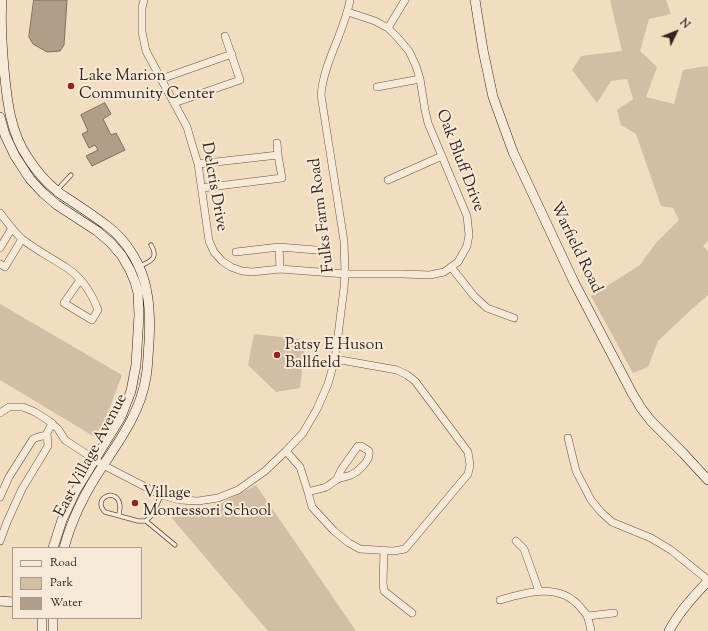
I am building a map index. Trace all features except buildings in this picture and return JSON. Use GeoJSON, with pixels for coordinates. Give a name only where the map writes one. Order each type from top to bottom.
{"type":"FeatureCollection","features":[{"type":"Feature","properties":{"kind":"street","name":"East Village Avenue"},"geometry":{"type":"LineString","coordinates":[[2,0],[3,87],[17,137],[28,159],[56,191],[107,225],[129,248],[139,266],[149,302],[150,326],[146,377],[134,416],[124,432],[75,492],[62,520],[53,547]]}},
{"type":"Feature","properties":{"kind":"street","name":"Delcris Drive"},"geometry":{"type":"LineString","coordinates":[[144,0],[142,8],[142,32],[146,52],[187,127],[198,164],[209,241],[214,252],[222,261],[231,267],[242,271],[252,272],[280,269],[345,274]]}},
{"type":"Feature","properties":{"kind":"street","name":"Fulks Farm Road"},"geometry":{"type":"LineString","coordinates":[[0,413],[10,407],[23,407],[36,412],[49,420],[58,429],[65,440],[99,462],[161,495],[180,500],[198,501],[218,498],[238,490],[265,471],[303,432],[317,409],[328,384],[335,359],[344,288],[344,241],[321,96],[326,67],[348,12],[350,0]]}},
{"type":"Feature","properties":{"kind":"street"},"geometry":{"type":"LineString","coordinates":[[388,28],[405,0]]}},
{"type":"Feature","properties":{"kind":"street","name":"Warfield Road"},"geometry":{"type":"LineString","coordinates":[[475,0],[492,97],[513,152],[574,282],[632,394],[641,408],[651,421],[708,480]]}},
{"type":"Feature","properties":{"kind":"street","name":"Oak Bluff Drive"},"geometry":{"type":"LineString","coordinates":[[345,274],[430,275],[444,272],[458,262],[467,246],[469,235],[467,216],[428,123],[424,110],[420,79],[409,51],[398,37],[388,28],[375,21],[348,12]]}},
{"type":"Feature","properties":{"kind":"street"},"geometry":{"type":"LineString","coordinates":[[174,103],[240,80],[225,36]]}},
{"type":"Feature","properties":{"kind":"street"},"geometry":{"type":"LineString","coordinates":[[161,79],[232,54]]}},
{"type":"Feature","properties":{"kind":"street"},"geometry":{"type":"LineString","coordinates":[[377,87],[420,79]]}},
{"type":"Feature","properties":{"kind":"street","name":"East Village Avenue"},"geometry":{"type":"LineString","coordinates":[[0,117],[5,135],[14,156],[30,179],[57,205],[111,243],[122,256],[135,282],[138,292],[136,365],[131,391],[121,417],[78,510],[64,547]]}},
{"type":"Feature","properties":{"kind":"street"},"geometry":{"type":"LineString","coordinates":[[202,188],[282,178],[277,144]]}},
{"type":"Feature","properties":{"kind":"street"},"geometry":{"type":"LineString","coordinates":[[198,164],[278,155]]}},
{"type":"Feature","properties":{"kind":"street"},"geometry":{"type":"LineString","coordinates":[[388,180],[442,156]]}},
{"type":"Feature","properties":{"kind":"street"},"geometry":{"type":"LineString","coordinates":[[0,213],[22,239],[68,268],[80,280],[84,284],[98,310],[92,320],[64,303],[80,280]]}},
{"type":"Feature","properties":{"kind":"street"},"geometry":{"type":"LineString","coordinates":[[0,248],[12,228]]}},
{"type":"Feature","properties":{"kind":"street"},"geometry":{"type":"LineString","coordinates":[[0,264],[5,267],[22,239]]}},
{"type":"Feature","properties":{"kind":"street"},"geometry":{"type":"LineString","coordinates":[[279,247],[280,269]]}},
{"type":"Feature","properties":{"kind":"street"},"geometry":{"type":"LineString","coordinates":[[236,252],[279,247],[316,250]]}},
{"type":"Feature","properties":{"kind":"street"},"geometry":{"type":"LineString","coordinates":[[451,267],[474,296],[487,308],[514,318]]}},
{"type":"Feature","properties":{"kind":"street"},"geometry":{"type":"LineString","coordinates":[[286,451],[300,467],[312,507],[334,531],[349,543],[360,549],[394,551],[405,549],[468,474],[470,465],[468,452],[415,382],[407,375],[398,370],[335,359]]}},
{"type":"Feature","properties":{"kind":"street"},"geometry":{"type":"LineString","coordinates":[[0,541],[22,489],[48,446],[47,435],[52,423]]}},
{"type":"Feature","properties":{"kind":"street"},"geometry":{"type":"LineString","coordinates":[[0,497],[9,477],[33,439],[47,435]]}},
{"type":"Feature","properties":{"kind":"street"},"geometry":{"type":"LineString","coordinates":[[568,438],[576,471],[591,500],[600,512],[612,522],[651,538],[671,550],[708,580],[688,602],[669,631]]}},
{"type":"Feature","properties":{"kind":"street"},"geometry":{"type":"LineString","coordinates":[[308,492],[323,488],[337,479],[351,475],[360,469],[368,458],[369,451],[361,446],[358,446],[341,470],[337,479]]}},
{"type":"Feature","properties":{"kind":"street"},"geometry":{"type":"LineString","coordinates":[[516,541],[524,549],[539,591]]}},
{"type":"Feature","properties":{"kind":"street"},"geometry":{"type":"LineString","coordinates":[[384,550],[384,591],[412,613]]}},
{"type":"Feature","properties":{"kind":"street"},"geometry":{"type":"LineString","coordinates":[[500,600],[539,591],[557,592],[567,596],[577,603],[588,616],[591,631]]}},
{"type":"Feature","properties":{"kind":"street"},"geometry":{"type":"LineString","coordinates":[[0,601],[12,602]]}},
{"type":"Feature","properties":{"kind":"street"},"geometry":{"type":"LineString","coordinates":[[588,616],[614,613]]}},
{"type":"Feature","properties":{"kind":"street"},"geometry":{"type":"LineString","coordinates":[[42,619],[42,631]]}},
{"type":"Feature","properties":{"kind":"street"},"geometry":{"type":"LineString","coordinates":[[53,619],[53,631]]}},
{"type":"Feature","properties":{"kind":"lane"},"geometry":{"type":"LineString","coordinates":[[56,191],[71,175]]}},
{"type":"Feature","properties":{"kind":"lane"},"geometry":{"type":"LineString","coordinates":[[139,266],[150,261],[155,255],[154,249],[151,245]]}},
{"type":"Feature","properties":{"kind":"lane"},"geometry":{"type":"LineString","coordinates":[[146,521],[153,514],[161,495]]}},
{"type":"Feature","properties":{"kind":"lane"},"geometry":{"type":"LineString","coordinates":[[119,516],[120,505],[118,500],[115,496],[106,496],[100,504],[105,512],[119,516],[138,521],[146,521],[175,545]]}},
{"type":"Feature","properties":{"kind":"green space"},"geometry":{"type":"Polygon","coordinates":[[[610,0],[666,0],[671,14],[649,19],[640,51],[657,67],[646,97],[674,104],[683,70],[707,66],[708,68],[708,241],[703,246],[708,251],[708,295],[658,341],[648,367],[633,373],[591,296],[640,265],[656,243],[679,220],[673,208],[661,206],[636,134],[621,125],[617,110],[633,99],[627,79],[611,81],[597,103],[572,70],[581,56],[622,51],[610,0]]]}},
{"type":"Feature","properties":{"kind":"green space"},"geometry":{"type":"Polygon","coordinates":[[[0,304],[122,375],[98,439],[0,380],[0,304]]]}},
{"type":"Feature","properties":{"kind":"green space","name":"Patsy E Huson Ballfield"},"geometry":{"type":"Polygon","coordinates":[[[254,334],[299,339],[305,345],[300,388],[276,392],[248,365],[254,334]]]}},
{"type":"Feature","properties":{"kind":"green space"},"geometry":{"type":"Polygon","coordinates":[[[256,485],[356,631],[268,631],[164,509],[214,507],[256,485]]]}},
{"type":"Feature","properties":{"kind":"water"},"geometry":{"type":"Polygon","coordinates":[[[34,0],[67,0],[64,45],[60,51],[47,52],[33,44],[29,37],[34,0]]]}},
{"type":"Feature","properties":{"kind":"water"},"geometry":{"type":"Polygon","coordinates":[[[105,103],[111,114],[103,119],[111,135],[116,133],[125,150],[92,166],[86,156],[98,150],[95,145],[89,148],[82,134],[88,131],[81,115],[105,103]]]}},
{"type":"Feature","properties":{"kind":"place","name":"Lake Marion Community Center"},"geometry":{"type":"Point","coordinates":[71,86]}},
{"type":"Feature","properties":{"kind":"place","name":"Patsy E Huson Ballfield"},"geometry":{"type":"Point","coordinates":[277,355]}},
{"type":"Feature","properties":{"kind":"place","name":"Village Montessori School"},"geometry":{"type":"Point","coordinates":[135,503]}}]}
